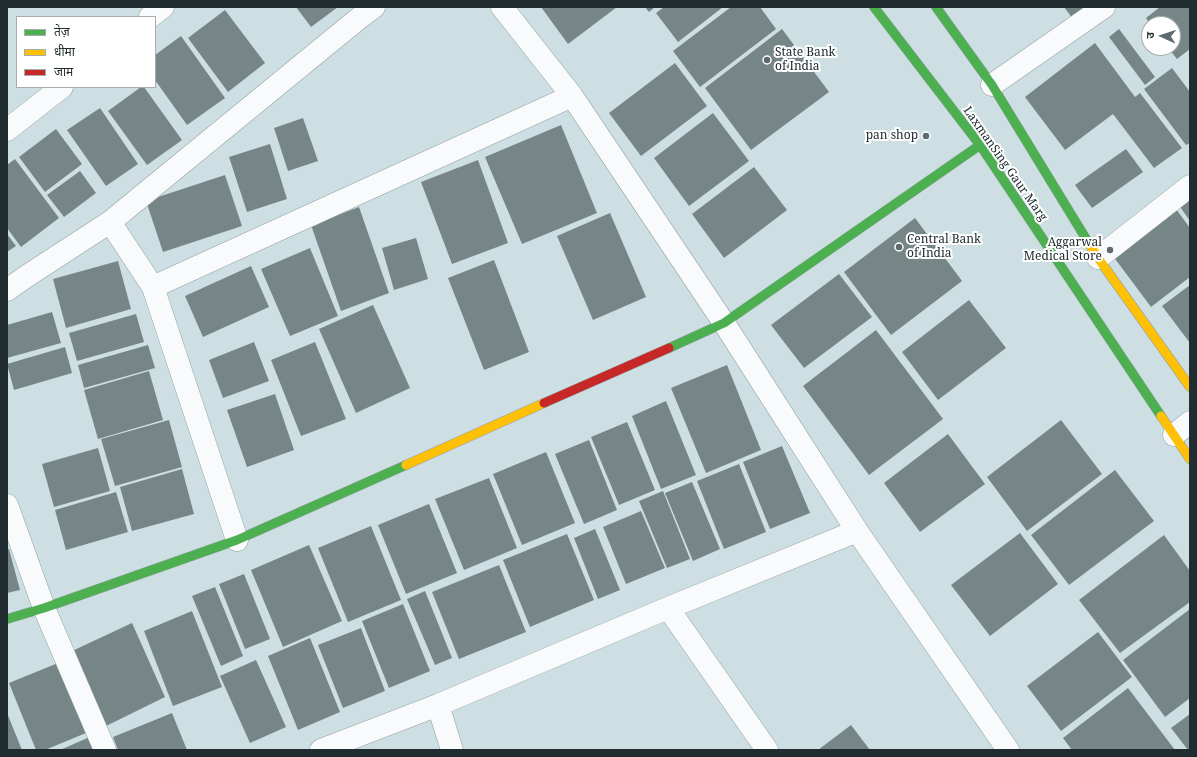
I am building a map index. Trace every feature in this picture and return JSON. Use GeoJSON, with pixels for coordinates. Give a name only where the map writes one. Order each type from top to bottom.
{"type":"FeatureCollection","features":[{"type":"Feature","properties":{"kind":"street"},"geometry":{"type":"LineString","coordinates":[[151,16],[163,7]]}},
{"type":"Feature","properties":{"kind":"street"},"geometry":{"type":"LineString","coordinates":[[7,290],[110,222],[374,7]]}},
{"type":"Feature","properties":{"kind":"street"},"geometry":{"type":"LineString","coordinates":[[502,7],[572,96],[724,323],[857,531],[1008,750]]}},
{"type":"Feature","properties":{"kind":"street","name":"LaxmanSing Gaur Marg"},"geometry":{"type":"LineString","coordinates":[[874,7],[980,145],[1182,428],[1190,459]]}},
{"type":"Feature","properties":{"kind":"street"},"geometry":{"type":"LineString","coordinates":[[936,7],[992,84],[1098,258],[1190,387]]}},
{"type":"Feature","properties":{"kind":"street"},"geometry":{"type":"LineString","coordinates":[[992,84],[1104,7]]}},
{"type":"Feature","properties":{"kind":"street"},"geometry":{"type":"LineString","coordinates":[[7,130],[61,88]]}},
{"type":"Feature","properties":{"kind":"street"},"geometry":{"type":"LineString","coordinates":[[153,287],[572,96]]}},
{"type":"Feature","properties":{"kind":"street"},"geometry":{"type":"LineString","coordinates":[[7,620],[237,540],[724,323],[980,145]]}},
{"type":"Feature","properties":{"kind":"street"},"geometry":{"type":"LineString","coordinates":[[1098,258],[1190,186]]}},
{"type":"Feature","properties":{"kind":"street"},"geometry":{"type":"LineString","coordinates":[[110,222],[153,287],[237,540]]}},
{"type":"Feature","properties":{"kind":"street"},"geometry":{"type":"LineString","coordinates":[[7,505],[44,608],[105,750]]}},
{"type":"Feature","properties":{"kind":"street"},"geometry":{"type":"LineString","coordinates":[[321,750],[438,705],[668,608],[857,531]]}},
{"type":"Feature","properties":{"kind":"street"},"geometry":{"type":"LineString","coordinates":[[668,608],[767,750]]}},
{"type":"Feature","properties":{"kind":"street"},"geometry":{"type":"LineString","coordinates":[[438,705],[452,750]]}},
{"type":"Feature","properties":{"kind":"building"},"geometry":{"type":"Polygon","coordinates":[[[296,7],[338,7],[311,27],[296,7]]]}},
{"type":"Feature","properties":{"kind":"building"},"geometry":{"type":"Polygon","coordinates":[[[541,7],[617,7],[568,44],[541,7]]]}},
{"type":"Feature","properties":{"kind":"building"},"geometry":{"type":"Polygon","coordinates":[[[645,7],[655,7],[649,12],[645,7]]]}},
{"type":"Feature","properties":{"kind":"building"},"geometry":{"type":"Polygon","coordinates":[[[664,7],[723,7],[678,42],[656,13],[664,7]]]}},
{"type":"Feature","properties":{"kind":"building"},"geometry":{"type":"Polygon","coordinates":[[[731,7],[760,7],[776,29],[700,87],[673,51],[731,7]]]}},
{"type":"Feature","properties":{"kind":"building"},"geometry":{"type":"Polygon","coordinates":[[[1064,7],[1088,7],[1073,19],[1064,7]]]}},
{"type":"Feature","properties":{"kind":"building"},"geometry":{"type":"Polygon","coordinates":[[[1160,7],[1190,7],[1190,49],[1181,56],[1181,16],[1149,16],[1160,7]]]}},
{"type":"Feature","properties":{"kind":"building"},"geometry":{"type":"Polygon","coordinates":[[[225,10],[265,63],[228,92],[188,38],[225,10]]]}},
{"type":"Feature","properties":{"kind":"building"},"geometry":{"type":"Polygon","coordinates":[[[782,29],[829,92],[751,150],[705,88],[782,29]]]}},
{"type":"Feature","properties":{"kind":"building"},"geometry":{"type":"Polygon","coordinates":[[[1119,29],[1155,77],[1145,85],[1109,37],[1119,29]]]}},
{"type":"Feature","properties":{"kind":"building"},"geometry":{"type":"Polygon","coordinates":[[[181,36],[225,98],[187,125],[156,81],[156,54],[181,36]]]}},
{"type":"Feature","properties":{"kind":"building"},"geometry":{"type":"Polygon","coordinates":[[[1095,43],[1135,97],[1140,93],[1182,148],[1154,168],[1113,114],[1065,150],[1025,97],[1095,43]]]}},
{"type":"Feature","properties":{"kind":"building"},"geometry":{"type":"Polygon","coordinates":[[[675,63],[707,106],[641,156],[609,113],[675,63]]]}},
{"type":"Feature","properties":{"kind":"building"},"geometry":{"type":"Polygon","coordinates":[[[1172,68],[1190,92],[1190,143],[1186,145],[1144,89],[1172,68]]]}},
{"type":"Feature","properties":{"kind":"building"},"geometry":{"type":"Polygon","coordinates":[[[140,88],[145,88],[182,140],[147,165],[108,111],[140,88]]]}},
{"type":"Feature","properties":{"kind":"building"},"geometry":{"type":"Polygon","coordinates":[[[100,108],[138,164],[106,186],[67,130],[100,108]]]}},
{"type":"Feature","properties":{"kind":"building"},"geometry":{"type":"Polygon","coordinates":[[[713,113],[749,161],[689,206],[654,158],[713,113]]]}},
{"type":"Feature","properties":{"kind":"building"},"geometry":{"type":"Polygon","coordinates":[[[303,118],[318,161],[288,171],[274,128],[303,118]]]}},
{"type":"Feature","properties":{"kind":"building"},"geometry":{"type":"Polygon","coordinates":[[[561,125],[597,213],[522,244],[485,157],[561,125]]]}},
{"type":"Feature","properties":{"kind":"building"},"geometry":{"type":"Polygon","coordinates":[[[56,129],[82,164],[45,192],[19,157],[56,129]]]}},
{"type":"Feature","properties":{"kind":"building"},"geometry":{"type":"Polygon","coordinates":[[[270,144],[287,199],[247,212],[229,157],[270,144]]]}},
{"type":"Feature","properties":{"kind":"building"},"geometry":{"type":"Polygon","coordinates":[[[1126,149],[1143,172],[1092,208],[1075,185],[1126,149]]]}},
{"type":"Feature","properties":{"kind":"building"},"geometry":{"type":"Polygon","coordinates":[[[15,159],[59,218],[21,247],[7,228],[7,165],[15,159]]]}},
{"type":"Feature","properties":{"kind":"building"},"geometry":{"type":"Polygon","coordinates":[[[478,160],[508,243],[452,264],[421,182],[478,160]]]}},
{"type":"Feature","properties":{"kind":"building"},"geometry":{"type":"Polygon","coordinates":[[[754,167],[787,210],[724,258],[692,214],[754,167]]]}},
{"type":"Feature","properties":{"kind":"building"},"geometry":{"type":"Polygon","coordinates":[[[80,171],[96,193],[64,217],[47,195],[80,171]]]}},
{"type":"Feature","properties":{"kind":"building"},"geometry":{"type":"Polygon","coordinates":[[[225,175],[242,226],[163,252],[146,201],[225,175]]]}},
{"type":"Feature","properties":{"kind":"building"},"geometry":{"type":"Polygon","coordinates":[[[1190,195],[1190,221],[1178,204],[1190,195]]]}},
{"type":"Feature","properties":{"kind":"building"},"geometry":{"type":"Polygon","coordinates":[[[359,207],[389,293],[341,311],[311,225],[359,207]]]}},
{"type":"Feature","properties":{"kind":"building"},"geometry":{"type":"Polygon","coordinates":[[[1176,209],[1190,228],[1190,277],[1151,307],[1113,256],[1176,209]]]}},
{"type":"Feature","properties":{"kind":"building"},"geometry":{"type":"Polygon","coordinates":[[[610,213],[646,297],[593,320],[557,236],[610,213]]]}},
{"type":"Feature","properties":{"kind":"building"},"geometry":{"type":"Polygon","coordinates":[[[915,218],[962,281],[891,335],[844,272],[915,218]]]}},
{"type":"Feature","properties":{"kind":"building"},"geometry":{"type":"Polygon","coordinates":[[[7,234],[16,246],[7,252],[7,234]]]}},
{"type":"Feature","properties":{"kind":"building"},"geometry":{"type":"Polygon","coordinates":[[[416,238],[428,279],[394,290],[382,248],[416,238]]]}},
{"type":"Feature","properties":{"kind":"building"},"geometry":{"type":"Polygon","coordinates":[[[310,248],[338,316],[290,336],[261,269],[310,248]]]}},
{"type":"Feature","properties":{"kind":"building"},"geometry":{"type":"Polygon","coordinates":[[[494,260],[529,352],[484,370],[448,278],[494,260]]]}},
{"type":"Feature","properties":{"kind":"building"},"geometry":{"type":"Polygon","coordinates":[[[118,261],[131,309],[66,328],[53,279],[118,261]]]}},
{"type":"Feature","properties":{"kind":"building"},"geometry":{"type":"Polygon","coordinates":[[[251,266],[269,307],[203,337],[185,296],[251,266]]]}},
{"type":"Feature","properties":{"kind":"building"},"geometry":{"type":"Polygon","coordinates":[[[839,274],[872,317],[804,368],[771,325],[839,274]]]}},
{"type":"Feature","properties":{"kind":"building"},"geometry":{"type":"Polygon","coordinates":[[[1190,285],[1190,343],[1162,306],[1190,285]]]}},
{"type":"Feature","properties":{"kind":"building"},"geometry":{"type":"Polygon","coordinates":[[[969,300],[1006,348],[938,400],[902,352],[969,300]]]}},
{"type":"Feature","properties":{"kind":"building"},"geometry":{"type":"Polygon","coordinates":[[[373,305],[410,388],[356,413],[319,329],[373,305]]]}},
{"type":"Feature","properties":{"kind":"building"},"geometry":{"type":"Polygon","coordinates":[[[52,312],[61,343],[7,358],[7,325],[52,312]]]}},
{"type":"Feature","properties":{"kind":"building"},"geometry":{"type":"Polygon","coordinates":[[[136,314],[144,342],[77,361],[69,333],[136,314]]]}},
{"type":"Feature","properties":{"kind":"building"},"geometry":{"type":"Polygon","coordinates":[[[876,330],[943,419],[869,475],[803,386],[876,330]]]}},
{"type":"Feature","properties":{"kind":"building"},"geometry":{"type":"Polygon","coordinates":[[[254,342],[269,381],[223,398],[209,360],[254,342]]]}},
{"type":"Feature","properties":{"kind":"building"},"geometry":{"type":"Polygon","coordinates":[[[315,342],[346,419],[301,436],[271,360],[315,342]]]}},
{"type":"Feature","properties":{"kind":"building"},"geometry":{"type":"Polygon","coordinates":[[[148,345],[155,368],[84,388],[78,365],[148,345]]]}},
{"type":"Feature","properties":{"kind":"building"},"geometry":{"type":"Polygon","coordinates":[[[65,347],[72,373],[14,390],[7,364],[65,347]]]}},
{"type":"Feature","properties":{"kind":"building"},"geometry":{"type":"Polygon","coordinates":[[[727,365],[761,450],[706,473],[671,388],[727,365]]]}},
{"type":"Feature","properties":{"kind":"building"},"geometry":{"type":"Polygon","coordinates":[[[149,371],[163,420],[98,439],[84,390],[149,371]]]}},
{"type":"Feature","properties":{"kind":"building"},"geometry":{"type":"Polygon","coordinates":[[[275,394],[294,450],[247,467],[227,410],[275,394]]]}},
{"type":"Feature","properties":{"kind":"building"},"geometry":{"type":"Polygon","coordinates":[[[666,401],[696,475],[661,489],[632,416],[666,401]]]}},
{"type":"Feature","properties":{"kind":"building"},"geometry":{"type":"Polygon","coordinates":[[[169,420],[182,467],[115,486],[101,439],[169,420]]]}},
{"type":"Feature","properties":{"kind":"building"},"geometry":{"type":"Polygon","coordinates":[[[1061,420],[1102,474],[1027,531],[987,477],[1061,420]]]}},
{"type":"Feature","properties":{"kind":"building"},"geometry":{"type":"Polygon","coordinates":[[[627,422],[655,490],[619,505],[591,437],[627,422]]]}},
{"type":"Feature","properties":{"kind":"building"},"geometry":{"type":"Polygon","coordinates":[[[948,434],[985,484],[920,532],[884,483],[948,434]]]}},
{"type":"Feature","properties":{"kind":"building"},"geometry":{"type":"Polygon","coordinates":[[[589,440],[617,510],[584,524],[555,454],[589,440]]]}},
{"type":"Feature","properties":{"kind":"building"},"geometry":{"type":"Polygon","coordinates":[[[782,446],[810,513],[770,529],[743,462],[782,446]]]}},
{"type":"Feature","properties":{"kind":"building"},"geometry":{"type":"Polygon","coordinates":[[[98,448],[110,491],[54,507],[42,464],[98,448]]]}},
{"type":"Feature","properties":{"kind":"building"},"geometry":{"type":"Polygon","coordinates":[[[546,452],[575,523],[522,545],[493,474],[546,452]]]}},
{"type":"Feature","properties":{"kind":"building"},"geometry":{"type":"Polygon","coordinates":[[[739,464],[766,532],[724,549],[697,481],[739,464]]]}},
{"type":"Feature","properties":{"kind":"building"},"geometry":{"type":"Polygon","coordinates":[[[182,469],[194,514],[132,531],[120,487],[182,469]]]}},
{"type":"Feature","properties":{"kind":"building"},"geometry":{"type":"Polygon","coordinates":[[[1115,470],[1154,521],[1069,585],[1031,535],[1115,470]]]}},
{"type":"Feature","properties":{"kind":"building"},"geometry":{"type":"Polygon","coordinates":[[[489,478],[517,548],[464,570],[435,499],[489,478]]]}},
{"type":"Feature","properties":{"kind":"building"},"geometry":{"type":"Polygon","coordinates":[[[692,482],[720,549],[693,561],[665,493],[692,482]]]}},
{"type":"Feature","properties":{"kind":"building"},"geometry":{"type":"Polygon","coordinates":[[[663,491],[690,559],[667,568],[639,501],[663,491]]]}},
{"type":"Feature","properties":{"kind":"building"},"geometry":{"type":"Polygon","coordinates":[[[116,492],[128,532],[66,550],[55,510],[116,492]]]}},
{"type":"Feature","properties":{"kind":"building"},"geometry":{"type":"Polygon","coordinates":[[[429,504],[457,573],[406,594],[378,525],[429,504]]]}},
{"type":"Feature","properties":{"kind":"building"},"geometry":{"type":"Polygon","coordinates":[[[641,511],[665,568],[626,584],[603,527],[641,511]]]}},
{"type":"Feature","properties":{"kind":"building"},"geometry":{"type":"Polygon","coordinates":[[[371,526],[401,600],[348,622],[318,548],[371,526]]]}},
{"type":"Feature","properties":{"kind":"building"},"geometry":{"type":"Polygon","coordinates":[[[595,529],[620,590],[598,599],[574,538],[595,529]]]}},
{"type":"Feature","properties":{"kind":"building"},"geometry":{"type":"Polygon","coordinates":[[[1020,533],[1058,584],[990,636],[951,585],[1020,533]]]}},
{"type":"Feature","properties":{"kind":"building"},"geometry":{"type":"Polygon","coordinates":[[[567,534],[594,600],[530,627],[503,560],[567,534]]]}},
{"type":"Feature","properties":{"kind":"building"},"geometry":{"type":"Polygon","coordinates":[[[1164,535],[1190,571],[1190,602],[1120,653],[1079,600],[1164,535]]]}},
{"type":"Feature","properties":{"kind":"building"},"geometry":{"type":"Polygon","coordinates":[[[309,545],[342,621],[283,647],[251,570],[309,545]]]}},
{"type":"Feature","properties":{"kind":"building"},"geometry":{"type":"Polygon","coordinates":[[[7,549],[9,549],[20,590],[7,593],[7,549]]]}},
{"type":"Feature","properties":{"kind":"building"},"geometry":{"type":"Polygon","coordinates":[[[499,565],[526,632],[459,659],[432,592],[499,565]]]}},
{"type":"Feature","properties":{"kind":"building"},"geometry":{"type":"Polygon","coordinates":[[[244,574],[270,639],[245,649],[219,584],[244,574]]]}},
{"type":"Feature","properties":{"kind":"building"},"geometry":{"type":"Polygon","coordinates":[[[215,587],[243,656],[221,666],[192,596],[215,587]]]}},
{"type":"Feature","properties":{"kind":"building"},"geometry":{"type":"Polygon","coordinates":[[[425,591],[452,658],[435,665],[407,599],[425,591]]]}},
{"type":"Feature","properties":{"kind":"building"},"geometry":{"type":"Polygon","coordinates":[[[403,604],[430,671],[389,688],[362,621],[403,604]]]}},
{"type":"Feature","properties":{"kind":"building"},"geometry":{"type":"Polygon","coordinates":[[[1190,609],[1190,698],[1165,717],[1123,660],[1190,609]]]}},
{"type":"Feature","properties":{"kind":"building"},"geometry":{"type":"Polygon","coordinates":[[[192,611],[222,687],[173,706],[144,631],[192,611]]]}},
{"type":"Feature","properties":{"kind":"building"},"geometry":{"type":"Polygon","coordinates":[[[132,623],[165,697],[104,727],[70,652],[132,623]]]}},
{"type":"Feature","properties":{"kind":"building"},"geometry":{"type":"Polygon","coordinates":[[[361,628],[385,691],[343,708],[318,645],[361,628]]]}},
{"type":"Feature","properties":{"kind":"building"},"geometry":{"type":"Polygon","coordinates":[[[1098,632],[1132,677],[1061,731],[1027,686],[1098,632]]]}},
{"type":"Feature","properties":{"kind":"building"},"geometry":{"type":"Polygon","coordinates":[[[310,638],[340,712],[298,730],[268,656],[310,638]]]}},
{"type":"Feature","properties":{"kind":"building"},"geometry":{"type":"Polygon","coordinates":[[[256,660],[286,727],[250,743],[220,676],[256,660]]]}},
{"type":"Feature","properties":{"kind":"building"},"geometry":{"type":"Polygon","coordinates":[[[58,663],[86,733],[45,750],[36,750],[9,683],[58,663]]]}},
{"type":"Feature","properties":{"kind":"building"},"geometry":{"type":"Polygon","coordinates":[[[1128,688],[1175,750],[1072,750],[1063,738],[1128,688]]]}},
{"type":"Feature","properties":{"kind":"building"},"geometry":{"type":"Polygon","coordinates":[[[7,713],[22,750],[7,750],[7,713]]]}},
{"type":"Feature","properties":{"kind":"building"},"geometry":{"type":"Polygon","coordinates":[[[172,713],[187,750],[118,750],[113,737],[172,713]]]}},
{"type":"Feature","properties":{"kind":"building"},"geometry":{"type":"Polygon","coordinates":[[[1190,714],[1190,750],[1188,750],[1171,728],[1190,714]]]}},
{"type":"Feature","properties":{"kind":"building"},"geometry":{"type":"Polygon","coordinates":[[[851,725],[870,750],[818,750],[851,725]]]}},
{"type":"Feature","properties":{"kind":"building"},"geometry":{"type":"Polygon","coordinates":[[[92,736],[98,750],[60,750],[92,736]]]}},
{"type":"Feature","properties":{"kind":"traffic: fast"},"geometry":{"type":"LineString","coordinates":[[874,7],[980,145],[1161,416]]}},
{"type":"Feature","properties":{"kind":"traffic: fast"},"geometry":{"type":"LineString","coordinates":[[936,7],[992,85],[1088,242]]}},
{"type":"Feature","properties":{"kind":"traffic: fast"},"geometry":{"type":"LineString","coordinates":[[669,348],[724,323],[980,145]]}},
{"type":"Feature","properties":{"kind":"traffic: fast"},"geometry":{"type":"LineString","coordinates":[[7,619],[44,608],[237,540],[406,465]]}},
{"type":"Feature","properties":{"kind":"traffic: slow"},"geometry":{"type":"LineString","coordinates":[[1088,242],[1190,387]]}},
{"type":"Feature","properties":{"kind":"traffic: slow"},"geometry":{"type":"LineString","coordinates":[[406,465],[544,403]]}},
{"type":"Feature","properties":{"kind":"traffic: slow"},"geometry":{"type":"LineString","coordinates":[[1161,416],[1190,459]]}},
{"type":"Feature","properties":{"kind":"traffic: jam"},"geometry":{"type":"LineString","coordinates":[[544,403],[669,348]]}},
{"type":"Feature","properties":{"kind":"place","name":"State Bank of India"},"geometry":{"type":"Point","coordinates":[767,60]}},
{"type":"Feature","properties":{"kind":"place","name":"pan shop"},"geometry":{"type":"Point","coordinates":[926,136]}},
{"type":"Feature","properties":{"kind":"place","name":"Central Bank of India"},"geometry":{"type":"Point","coordinates":[899,247]}},
{"type":"Feature","properties":{"kind":"place","name":"Aggarwal Medical Store"},"geometry":{"type":"Point","coordinates":[1110,250]}}]}
